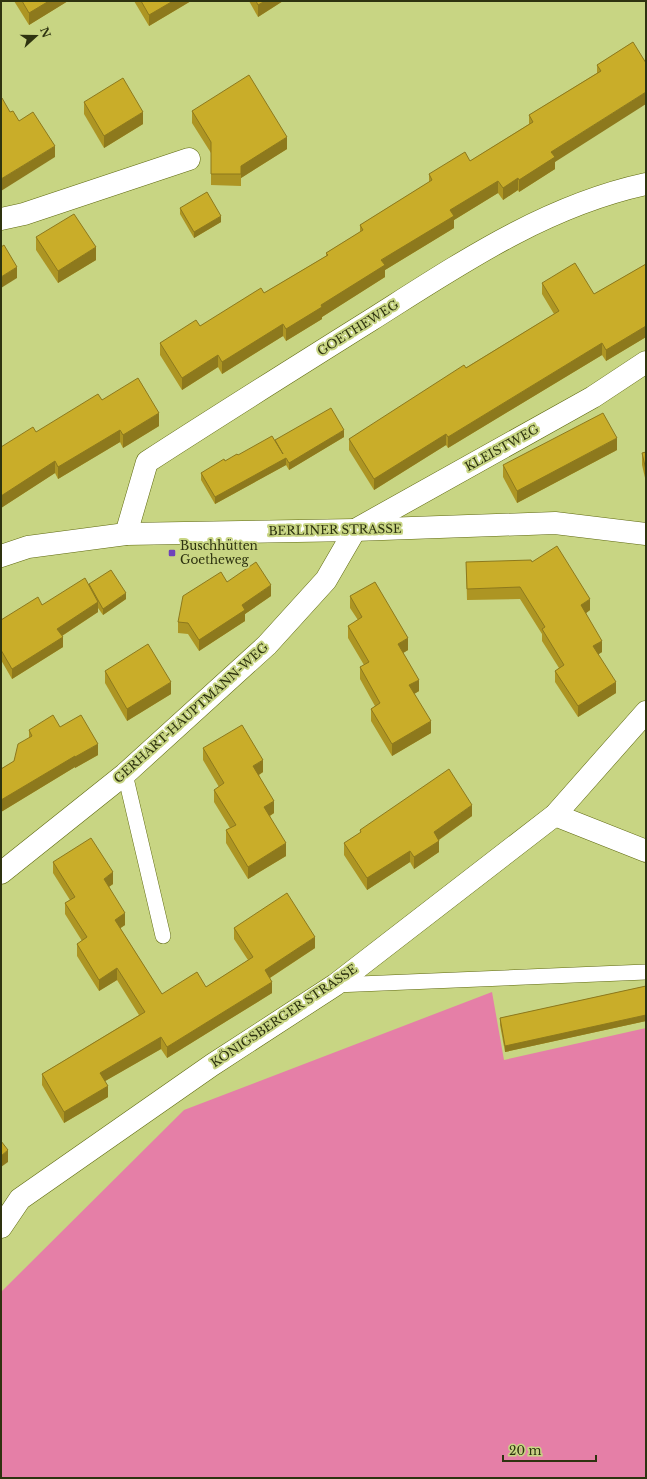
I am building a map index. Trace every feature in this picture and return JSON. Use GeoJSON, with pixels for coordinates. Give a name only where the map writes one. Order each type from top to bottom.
{"type":"FeatureCollection","features":[{"type":"Feature","properties":{"kind":"street"},"geometry":{"type":"LineString","coordinates":[[1,219],[24,214],[189,159]]}},
{"type":"Feature","properties":{"kind":"street","name":"GOETHEWEG"},"geometry":{"type":"LineString","coordinates":[[126,534],[147,462],[469,258],[547,216],[622,189],[646,184]]}},
{"type":"Feature","properties":{"kind":"street","name":"KLEISTWEG"},"geometry":{"type":"LineString","coordinates":[[355,530],[593,397],[646,362]]}},
{"type":"Feature","properties":{"kind":"street","name":"BERLINER STRASSE"},"geometry":{"type":"LineString","coordinates":[[1,556],[28,547],[126,534],[355,530],[555,523],[646,534]]}},
{"type":"Feature","properties":{"kind":"street","name":"GERHART-HAUPTMANN-WEG"},"geometry":{"type":"LineString","coordinates":[[1,873],[125,774],[268,645],[326,580],[355,530]]}},
{"type":"Feature","properties":{"kind":"street","name":"KÖNIGSBERGER STRASSE"},"geometry":{"type":"LineString","coordinates":[[1,1227],[20,1199],[212,1065],[335,985],[555,814],[646,712]]}},
{"type":"Feature","properties":{"kind":"street"},"geometry":{"type":"LineString","coordinates":[[555,814],[646,851]]}},
{"type":"Feature","properties":{"kind":"lane"},"geometry":{"type":"LineString","coordinates":[[125,774],[163,936]]}},
{"type":"Feature","properties":{"kind":"lane"},"geometry":{"type":"LineString","coordinates":[[335,985],[646,972]]}},
{"type":"Feature","properties":{"kind":"shaded area"},"geometry":{"type":"Polygon","coordinates":[[[492,992],[504,1060],[646,1028],[646,1478],[1,1478],[1,1292],[184,1110],[492,992]]]}},
{"type":"Feature","properties":{"kind":"building"},"geometry":{"type":"Polygon","coordinates":[[[22,1],[49,1],[29,13],[22,1]]]}},
{"type":"Feature","properties":{"kind":"building"},"geometry":{"type":"Polygon","coordinates":[[[141,1],[173,1],[149,15],[141,1]]]}},
{"type":"Feature","properties":{"kind":"building"},"geometry":{"type":"Polygon","coordinates":[[[256,1],[265,1],[258,5],[256,1]]]}},
{"type":"Feature","properties":{"kind":"building"},"geometry":{"type":"Polygon","coordinates":[[[633,42],[646,63],[646,92],[551,152],[555,157],[519,180],[518,178],[503,188],[498,181],[450,210],[454,216],[381,260],[385,265],[321,305],[322,307],[286,329],[283,324],[222,362],[218,355],[182,378],[160,343],[196,320],[200,326],[261,288],[264,293],[328,255],[326,253],[363,230],[360,225],[432,180],[429,174],[465,152],[470,161],[533,122],[529,115],[601,71],[597,65],[633,42]]]}},
{"type":"Feature","properties":{"kind":"building"},"geometry":{"type":"Polygon","coordinates":[[[249,75],[287,137],[241,166],[241,174],[211,174],[211,142],[192,111],[249,75]]]}},
{"type":"Feature","properties":{"kind":"building"},"geometry":{"type":"Polygon","coordinates":[[[123,78],[143,112],[104,136],[84,102],[123,78]]]}},
{"type":"Feature","properties":{"kind":"building"},"geometry":{"type":"Polygon","coordinates":[[[2,98],[10,112],[13,111],[19,121],[33,112],[55,146],[1,179],[1,99],[2,98]]]}},
{"type":"Feature","properties":{"kind":"building"},"geometry":{"type":"Polygon","coordinates":[[[207,192],[221,216],[194,232],[180,208],[207,192]]]}},
{"type":"Feature","properties":{"kind":"building"},"geometry":{"type":"Polygon","coordinates":[[[74,214],[96,247],[58,271],[36,237],[74,214]]]}},
{"type":"Feature","properties":{"kind":"building"},"geometry":{"type":"Polygon","coordinates":[[[4,245],[17,267],[1,277],[1,247],[4,245]]]}},
{"type":"Feature","properties":{"kind":"building"},"geometry":{"type":"Polygon","coordinates":[[[575,263],[594,294],[646,264],[646,326],[606,350],[602,343],[448,437],[446,434],[374,479],[349,439],[464,365],[466,368],[559,311],[542,283],[575,263]]]}},
{"type":"Feature","properties":{"kind":"building"},"geometry":{"type":"Polygon","coordinates":[[[138,378],[159,413],[123,435],[120,430],[58,467],[55,461],[1,496],[1,447],[33,427],[36,432],[98,394],[102,400],[138,378]]]}},
{"type":"Feature","properties":{"kind":"building"},"geometry":{"type":"Polygon","coordinates":[[[331,408],[344,430],[289,463],[286,458],[215,497],[201,473],[224,459],[225,461],[237,454],[238,455],[272,436],[283,454],[275,440],[331,408]]]}},
{"type":"Feature","properties":{"kind":"building"},"geometry":{"type":"Polygon","coordinates":[[[603,413],[617,438],[517,491],[503,465],[603,413]]]}},
{"type":"Feature","properties":{"kind":"building"},"geometry":{"type":"Polygon","coordinates":[[[646,452],[646,470],[642,453],[646,452]]]}},
{"type":"Feature","properties":{"kind":"building"},"geometry":{"type":"Polygon","coordinates":[[[557,546],[590,599],[581,605],[602,641],[593,646],[616,682],[578,706],[555,671],[564,665],[542,629],[545,627],[520,587],[467,589],[466,562],[531,560],[532,562],[557,546]]]}},
{"type":"Feature","properties":{"kind":"building"},"geometry":{"type":"Polygon","coordinates":[[[256,562],[271,585],[242,605],[245,610],[199,640],[188,623],[178,622],[183,596],[221,572],[227,582],[256,562]]]}},
{"type":"Feature","properties":{"kind":"building"},"geometry":{"type":"Polygon","coordinates":[[[111,570],[126,593],[103,609],[89,584],[111,570]]]}},
{"type":"Feature","properties":{"kind":"building"},"geometry":{"type":"Polygon","coordinates":[[[85,578],[98,602],[57,629],[63,637],[12,669],[1,650],[1,620],[38,597],[42,605],[85,578]]]}},
{"type":"Feature","properties":{"kind":"building"},"geometry":{"type":"Polygon","coordinates":[[[375,582],[408,638],[398,644],[419,680],[409,685],[431,721],[392,744],[371,709],[380,703],[360,667],[369,662],[348,626],[362,617],[350,596],[375,582]]]}},
{"type":"Feature","properties":{"kind":"building"},"geometry":{"type":"Polygon","coordinates":[[[148,644],[171,682],[127,709],[105,671],[148,644]]]}},
{"type":"Feature","properties":{"kind":"building"},"geometry":{"type":"Polygon","coordinates":[[[53,715],[60,727],[81,715],[98,744],[1,800],[1,769],[14,761],[18,744],[32,736],[29,730],[53,715]]]}},
{"type":"Feature","properties":{"kind":"building"},"geometry":{"type":"Polygon","coordinates":[[[242,725],[263,760],[253,766],[274,801],[264,807],[286,843],[248,867],[226,830],[236,825],[214,790],[224,783],[203,748],[242,725]]]}},
{"type":"Feature","properties":{"kind":"building"},"geometry":{"type":"Polygon","coordinates":[[[449,769],[472,805],[434,832],[439,841],[414,857],[410,851],[367,878],[344,843],[361,832],[360,830],[449,769]]]}},
{"type":"Feature","properties":{"kind":"building"},"geometry":{"type":"Polygon","coordinates":[[[91,838],[113,872],[104,879],[125,913],[115,920],[162,994],[197,972],[206,987],[253,957],[234,928],[287,893],[315,937],[265,970],[272,982],[167,1047],[161,1037],[100,1073],[108,1086],[64,1112],[42,1074],[145,1012],[117,968],[99,980],[77,944],[87,937],[65,903],[75,897],[53,862],[91,838]]]}},
{"type":"Feature","properties":{"kind":"building"},"geometry":{"type":"Polygon","coordinates":[[[646,986],[646,1015],[505,1046],[500,1018],[646,986]]]}},
{"type":"Feature","properties":{"kind":"building"},"geometry":{"type":"Polygon","coordinates":[[[1,1141],[8,1150],[1,1156],[1,1141]]]}},
{"type":"Feature","properties":{"kind":"place","name":"Buschhütten Goetheweg"},"geometry":{"type":"Point","coordinates":[172,553]}}]}
